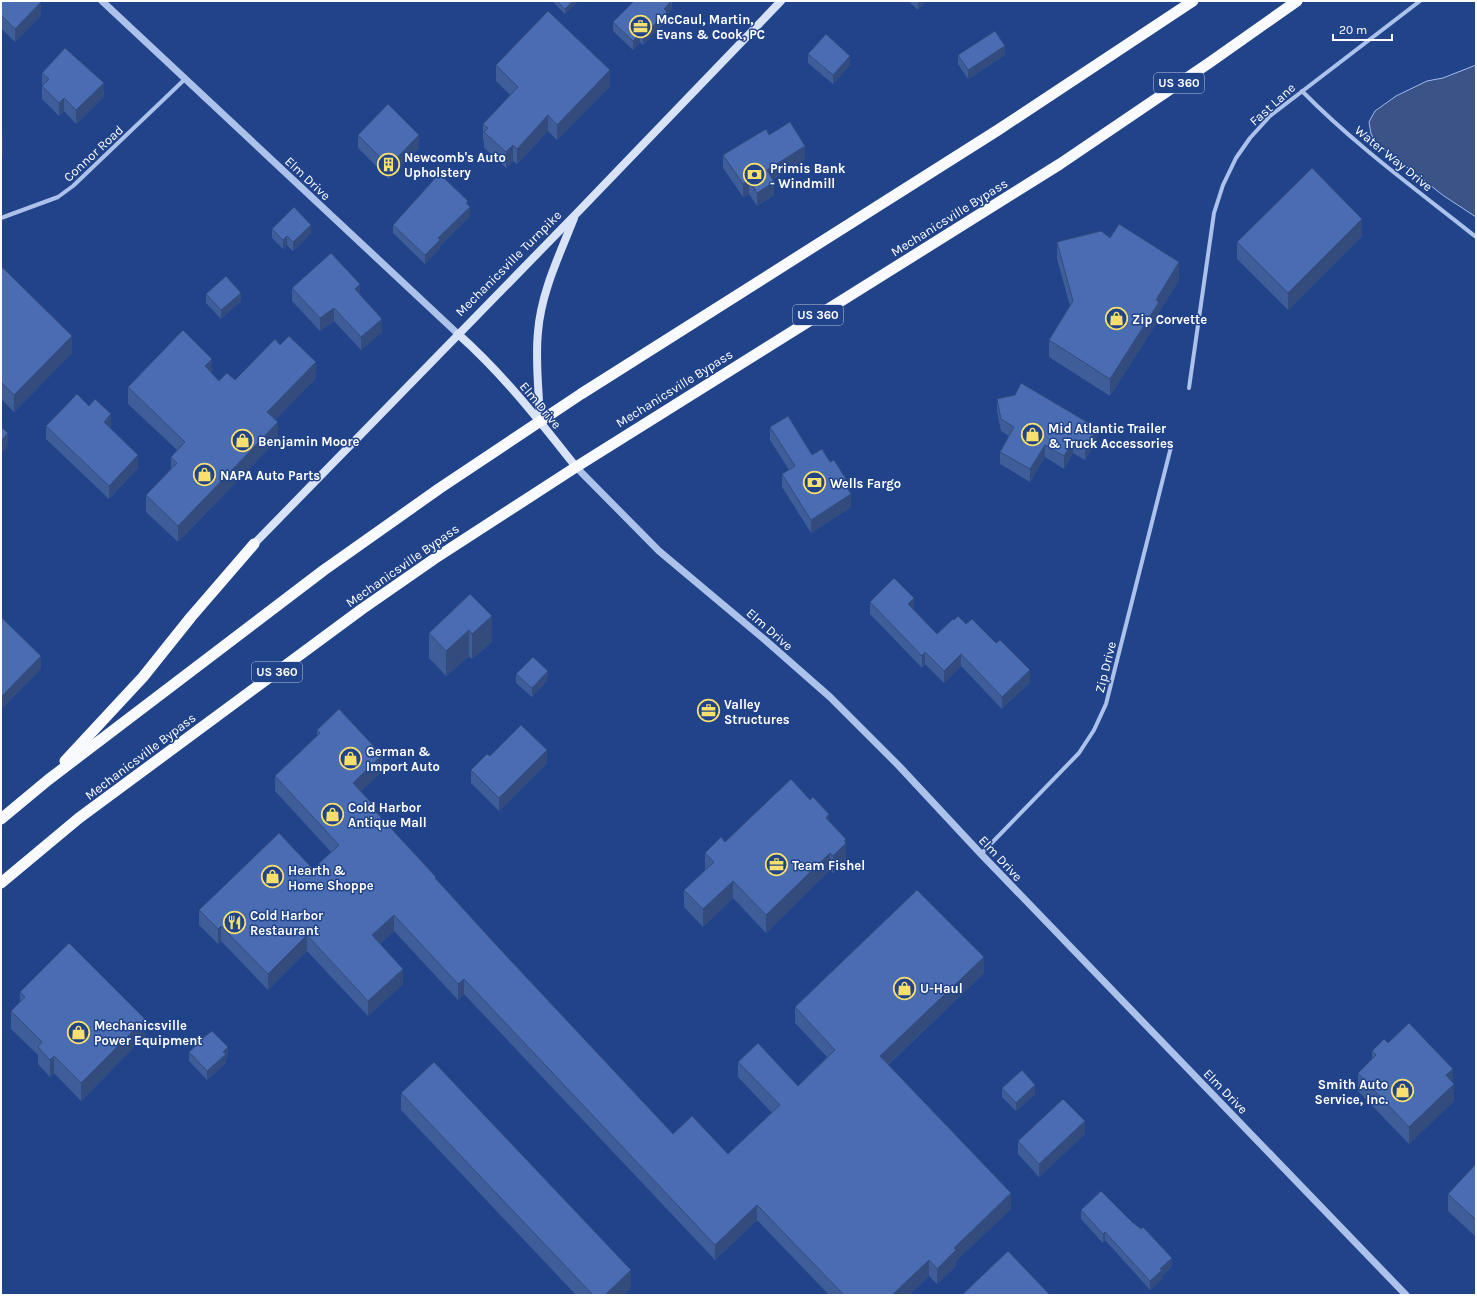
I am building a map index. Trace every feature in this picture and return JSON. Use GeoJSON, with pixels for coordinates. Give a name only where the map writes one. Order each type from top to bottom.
{"type":"FeatureCollection","features":[{"type":"Feature","properties":{"kind":"highway"},"geometry":{"type":"LineString","coordinates":[[1,819],[48,780],[324,570],[540,421],[984,139],[1193,1]]}},
{"type":"Feature","properties":{"kind":"highway","name":"Mechanicsville Bypass"},"geometry":{"type":"LineString","coordinates":[[1,884],[79,818],[362,609],[434,559],[576,467],[1060,164],[1209,63],[1297,1]]}},
{"type":"Feature","properties":{"kind":"highway"},"geometry":{"type":"LineString","coordinates":[[48,780],[143,677],[254,544]]}},
{"type":"Feature","properties":{"kind":"main road","name":"Mechanicsville Turnpike"},"geometry":{"type":"LineString","coordinates":[[254,544],[576,214],[781,1]]}},
{"type":"Feature","properties":{"kind":"main road"},"geometry":{"type":"LineString","coordinates":[[540,421],[537,347],[540,314],[556,264],[576,214]]}},
{"type":"Feature","properties":{"kind":"main road","name":"Elm Drive"},"geometry":{"type":"LineString","coordinates":[[458,334],[485,358],[540,421],[576,467]]}},
{"type":"Feature","properties":{"kind":"street","name":"Elm Drive"},"geometry":{"type":"LineString","coordinates":[[102,1],[184,80],[458,334]]}},
{"type":"Feature","properties":{"kind":"street","name":"Fast Lane"},"geometry":{"type":"LineString","coordinates":[[1189,388],[1214,213],[1223,185],[1236,158],[1250,138],[1270,116],[1420,1]]}},
{"type":"Feature","properties":{"kind":"street","name":"Connor Road"},"geometry":{"type":"LineString","coordinates":[[1,218],[58,197],[73,186],[184,80]]}},
{"type":"Feature","properties":{"kind":"street","name":"Water Way Drive"},"geometry":{"type":"LineString","coordinates":[[1302,91],[1324,113],[1396,174],[1476,237]]}},
{"type":"Feature","properties":{"kind":"street","name":"Zip Drive"},"geometry":{"type":"LineString","coordinates":[[981,854],[1079,753],[1094,730],[1106,704],[1172,444]]}},
{"type":"Feature","properties":{"kind":"street","name":"Elm Drive"},"geometry":{"type":"LineString","coordinates":[[576,467],[659,552],[764,639],[830,698],[934,802],[981,854],[1406,1295]]}},
{"type":"Feature","properties":{"kind":"water"},"geometry":{"type":"Polygon","coordinates":[[[1476,65],[1476,217],[1444,196],[1377,144],[1371,134],[1369,122],[1375,111],[1396,96],[1427,81],[1443,78],[1476,65]]]}},
{"type":"Feature","properties":{"kind":"building"},"geometry":{"type":"Polygon","coordinates":[[[1,1],[41,2],[15,29],[1,15],[1,1]]]}},
{"type":"Feature","properties":{"kind":"building"},"geometry":{"type":"Polygon","coordinates":[[[557,1],[573,1],[565,9],[557,1]]]}},
{"type":"Feature","properties":{"kind":"building","name":"McCaul, Martin, Evans & Cook, PC"},"geometry":{"type":"Polygon","coordinates":[[[634,1],[671,1],[664,9],[667,12],[643,36],[640,33],[633,41],[613,22],[634,1]]]}},
{"type":"Feature","properties":{"kind":"building"},"geometry":{"type":"Polygon","coordinates":[[[548,11],[610,70],[557,125],[548,115],[517,149],[513,145],[506,152],[484,132],[488,128],[483,124],[518,87],[496,65],[548,11]]]}},
{"type":"Feature","properties":{"kind":"building"},"geometry":{"type":"Polygon","coordinates":[[[995,31],[1005,46],[968,70],[958,55],[995,31]]]}},
{"type":"Feature","properties":{"kind":"building"},"geometry":{"type":"Polygon","coordinates":[[[826,34],[850,56],[833,75],[808,54],[826,34]]]}},
{"type":"Feature","properties":{"kind":"building"},"geometry":{"type":"Polygon","coordinates":[[[65,48],[104,83],[76,110],[64,98],[59,103],[42,86],[49,79],[42,73],[65,48]]]}},
{"type":"Feature","properties":{"kind":"building","name":"Newcomb's Auto Upholstery"},"geometry":{"type":"Polygon","coordinates":[[[388,104],[419,135],[389,166],[358,135],[388,104]]]}},
{"type":"Feature","properties":{"kind":"building"},"geometry":{"type":"Polygon","coordinates":[[[790,122],[805,146],[767,170],[774,182],[757,193],[749,180],[743,184],[723,155],[766,129],[769,135],[790,122]]]}},
{"type":"Feature","properties":{"kind":"building"},"geometry":{"type":"Polygon","coordinates":[[[1312,168],[1362,219],[1288,293],[1237,242],[1312,168]]]}},
{"type":"Feature","properties":{"kind":"building"},"geometry":{"type":"Polygon","coordinates":[[[438,175],[443,179],[444,178],[468,201],[466,203],[470,207],[438,238],[440,240],[425,255],[393,225],[438,175]]]}},
{"type":"Feature","properties":{"kind":"building"},"geometry":{"type":"Polygon","coordinates":[[[294,207],[311,225],[293,242],[287,236],[283,240],[272,229],[294,207]]]}},
{"type":"Feature","properties":{"kind":"building","name":"Zip Corvette"},"geometry":{"type":"Polygon","coordinates":[[[1119,224],[1179,262],[1156,300],[1159,302],[1110,379],[1049,340],[1073,301],[1057,242],[1101,231],[1110,238],[1119,224]]]}},
{"type":"Feature","properties":{"kind":"building"},"geometry":{"type":"Polygon","coordinates":[[[331,253],[360,284],[355,289],[382,319],[361,337],[334,308],[320,318],[292,288],[331,253]]]}},
{"type":"Feature","properties":{"kind":"building"},"geometry":{"type":"Polygon","coordinates":[[[1,266],[72,336],[14,395],[1,382],[1,266]]]}},
{"type":"Feature","properties":{"kind":"building"},"geometry":{"type":"Polygon","coordinates":[[[226,276],[241,293],[221,310],[206,294],[226,276]]]}},
{"type":"Feature","properties":{"kind":"building"},"geometry":{"type":"Polygon","coordinates":[[[183,330],[212,359],[205,366],[219,381],[227,373],[235,380],[275,339],[280,345],[289,336],[316,362],[267,412],[278,422],[178,526],[146,495],[177,463],[171,457],[185,442],[128,387],[183,330]]]}},
{"type":"Feature","properties":{"kind":"building"},"geometry":{"type":"Polygon","coordinates":[[[1021,383],[1097,428],[1085,448],[1073,441],[1064,456],[1045,445],[1030,469],[1000,452],[1014,427],[1001,419],[997,399],[1015,395],[1021,383]]]}},
{"type":"Feature","properties":{"kind":"building"},"geometry":{"type":"Polygon","coordinates":[[[77,394],[89,406],[95,399],[111,414],[104,422],[138,455],[109,486],[46,426],[77,394]]]}},
{"type":"Feature","properties":{"kind":"building","name":"Wells Fargo"},"geometry":{"type":"Polygon","coordinates":[[[788,416],[812,455],[822,449],[830,462],[834,460],[846,479],[843,481],[851,494],[811,520],[782,474],[795,466],[770,427],[788,416]]]}},
{"type":"Feature","properties":{"kind":"building"},"geometry":{"type":"Polygon","coordinates":[[[1,427],[8,433],[1,441],[1,427]]]}},
{"type":"Feature","properties":{"kind":"building"},"geometry":{"type":"Polygon","coordinates":[[[894,578],[914,598],[908,604],[937,634],[958,616],[966,624],[972,619],[996,643],[1000,640],[1030,670],[1002,697],[961,654],[944,671],[925,652],[922,656],[870,602],[894,578]]]}},
{"type":"Feature","properties":{"kind":"building"},"geometry":{"type":"Polygon","coordinates":[[[470,594],[492,616],[472,634],[469,630],[446,651],[429,633],[470,594]]]}},
{"type":"Feature","properties":{"kind":"building"},"geometry":{"type":"Polygon","coordinates":[[[1,617],[41,656],[1,697],[1,617]]]}},
{"type":"Feature","properties":{"kind":"building"},"geometry":{"type":"Polygon","coordinates":[[[533,657],[548,671],[532,688],[516,674],[533,657]]]}},
{"type":"Feature","properties":{"kind":"building"},"geometry":{"type":"Polygon","coordinates":[[[339,709],[382,755],[353,783],[377,809],[375,811],[498,947],[673,1134],[692,1116],[728,1154],[780,1105],[738,1062],[758,1043],[798,1086],[835,1050],[795,1007],[917,890],[984,957],[880,1056],[1011,1193],[954,1248],[956,1250],[937,1269],[929,1260],[892,1295],[844,1295],[757,1205],[715,1245],[464,979],[458,984],[394,915],[372,935],[403,969],[368,1001],[307,935],[268,974],[221,926],[218,929],[199,910],[279,833],[313,869],[339,845],[275,776],[320,733],[317,730],[339,709]]]}},
{"type":"Feature","properties":{"kind":"building"},"geometry":{"type":"Polygon","coordinates":[[[521,725],[547,750],[499,798],[471,770],[487,754],[490,756],[521,725]]]}},
{"type":"Feature","properties":{"kind":"building","name":"Team Fishel"},"geometry":{"type":"Polygon","coordinates":[[[791,779],[810,800],[813,797],[829,814],[826,818],[846,839],[844,841],[846,843],[833,856],[830,853],[766,915],[733,881],[703,909],[684,890],[714,862],[705,853],[721,837],[725,842],[791,779]]]}},
{"type":"Feature","properties":{"kind":"building","name":"Mechanicsville Power Equipment"},"geometry":{"type":"Polygon","coordinates":[[[69,943],[145,1019],[81,1083],[54,1056],[50,1060],[38,1047],[42,1042],[11,1011],[25,997],[20,992],[69,943]]]}},
{"type":"Feature","properties":{"kind":"building","name":"Smith Auto Service, Inc."},"geometry":{"type":"Polygon","coordinates":[[[1409,1023],[1453,1069],[1446,1075],[1454,1084],[1409,1127],[1358,1073],[1376,1055],[1372,1051],[1384,1039],[1388,1043],[1409,1023]]]}},
{"type":"Feature","properties":{"kind":"building"},"geometry":{"type":"Polygon","coordinates":[[[212,1031],[228,1047],[223,1052],[226,1054],[207,1071],[189,1052],[197,1045],[195,1044],[212,1031]]]}},
{"type":"Feature","properties":{"kind":"building"},"geometry":{"type":"Polygon","coordinates":[[[434,1062],[631,1270],[605,1295],[593,1295],[401,1093],[434,1062]]]}},
{"type":"Feature","properties":{"kind":"building"},"geometry":{"type":"Polygon","coordinates":[[[1022,1070],[1035,1085],[1016,1103],[1002,1088],[1022,1070]]]}},
{"type":"Feature","properties":{"kind":"building"},"geometry":{"type":"Polygon","coordinates":[[[1063,1099],[1085,1121],[1039,1164],[1018,1141],[1063,1099]]]}},
{"type":"Feature","properties":{"kind":"building"},"geometry":{"type":"Polygon","coordinates":[[[1476,1164],[1476,1220],[1448,1194],[1476,1164]]]}},
{"type":"Feature","properties":{"kind":"building"},"geometry":{"type":"Polygon","coordinates":[[[1101,1191],[1132,1222],[1141,1229],[1143,1227],[1172,1258],[1150,1281],[1105,1232],[1103,1234],[1081,1210],[1101,1191]]]}},
{"type":"Feature","properties":{"kind":"building"},"geometry":{"type":"Polygon","coordinates":[[[1008,1251],[1050,1295],[962,1295],[1008,1251]]]}},
{"type":"Feature","properties":{"kind":"place","name":"McCaul, Martin, Evans & Cook, PC"},"geometry":{"type":"Point","coordinates":[640,26]}},
{"type":"Feature","properties":{"kind":"place","name":"Newcomb's Auto Upholstery"},"geometry":{"type":"Point","coordinates":[389,164]}},
{"type":"Feature","properties":{"kind":"place","name":"Primis Bank - Windmill"},"geometry":{"type":"Point","coordinates":[754,175]}},
{"type":"Feature","properties":{"kind":"place","name":"Zip Corvette"},"geometry":{"type":"Point","coordinates":[1116,319]}},
{"type":"Feature","properties":{"kind":"place","name":"Mid Atlantic Trailer & Truck Accessories"},"geometry":{"type":"Point","coordinates":[1033,435]}},
{"type":"Feature","properties":{"kind":"place","name":"Benjamin Moore"},"geometry":{"type":"Point","coordinates":[243,441]}},
{"type":"Feature","properties":{"kind":"place","name":"NAPA Auto Parts"},"geometry":{"type":"Point","coordinates":[205,475]}},
{"type":"Feature","properties":{"kind":"place","name":"Wells Fargo"},"geometry":{"type":"Point","coordinates":[814,483]}},
{"type":"Feature","properties":{"kind":"place","name":"Valley Structures"},"geometry":{"type":"Point","coordinates":[709,711]}},
{"type":"Feature","properties":{"kind":"place","name":"German & Import Auto"},"geometry":{"type":"Point","coordinates":[350,758]}},
{"type":"Feature","properties":{"kind":"place","name":"Cold Harbor Antique Mall"},"geometry":{"type":"Point","coordinates":[333,814]}},
{"type":"Feature","properties":{"kind":"place","name":"Team Fishel"},"geometry":{"type":"Point","coordinates":[776,865]}},
{"type":"Feature","properties":{"kind":"place","name":"Hearth & Home Shoppe"},"geometry":{"type":"Point","coordinates":[273,877]}},
{"type":"Feature","properties":{"kind":"place","name":"Cold Harbor Restaurant"},"geometry":{"type":"Point","coordinates":[234,922]}},
{"type":"Feature","properties":{"kind":"place","name":"U-Haul"},"geometry":{"type":"Point","coordinates":[904,988]}},
{"type":"Feature","properties":{"kind":"place","name":"Mechanicsville Power Equipment"},"geometry":{"type":"Point","coordinates":[78,1032]}},
{"type":"Feature","properties":{"kind":"place","name":"Smith Auto Service, Inc."},"geometry":{"type":"Point","coordinates":[1403,1091]}}]}
